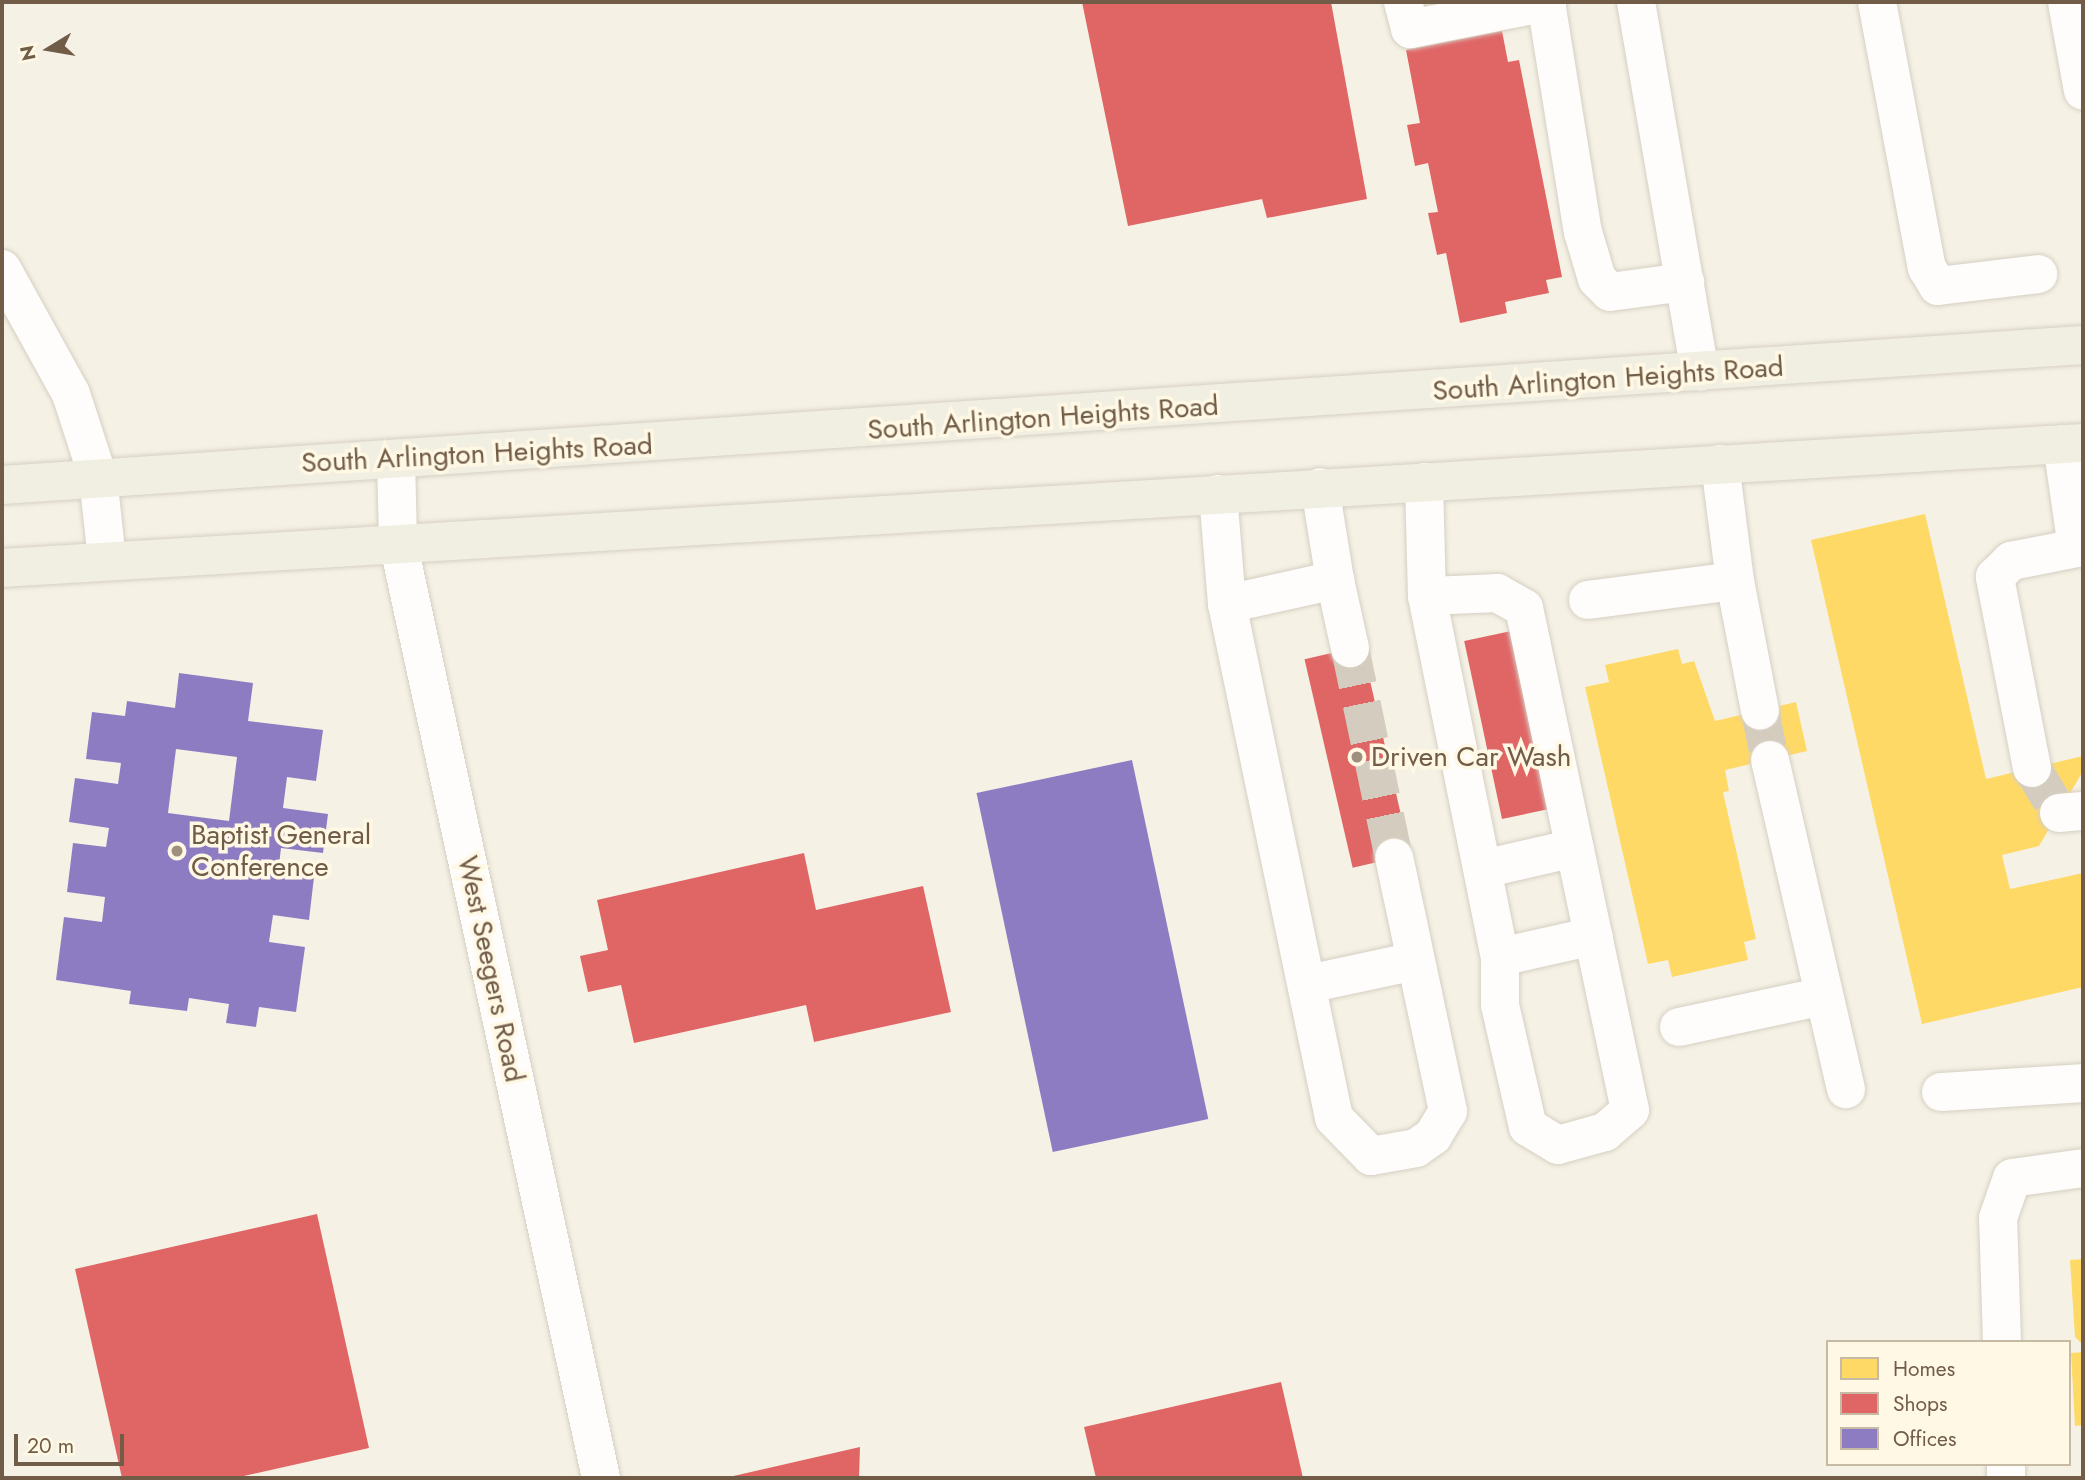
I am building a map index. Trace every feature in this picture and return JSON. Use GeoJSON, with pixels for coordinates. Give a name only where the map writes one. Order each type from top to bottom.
{"type":"FeatureCollection","features":[{"type":"Feature","properties":{"kind":"main road","name":"South Arlington Heights Road"},"geometry":{"type":"LineString","coordinates":[[2,485],[2083,345]]}},
{"type":"Feature","properties":{"kind":"main road"},"geometry":{"type":"LineString","coordinates":[[2,568],[2073,443]]}},
{"type":"Feature","properties":{"kind":"street"},"geometry":{"type":"LineString","coordinates":[[1403,2],[1410,29],[1547,2],[1583,232],[1597,279],[1611,292],[1685,282]]}},
{"type":"Feature","properties":{"kind":"street"},"geometry":{"type":"LineString","coordinates":[[1636,2],[1700,372]]}},
{"type":"Feature","properties":{"kind":"street"},"geometry":{"type":"LineString","coordinates":[[1877,2],[1927,268],[1938,286],[2038,274]]}},
{"type":"Feature","properties":{"kind":"street"},"geometry":{"type":"LineString","coordinates":[[2067,2],[2083,91]]}},
{"type":"Feature","properties":{"kind":"street"},"geometry":{"type":"LineString","coordinates":[[2,269],[71,394],[98,477],[107,560]]}},
{"type":"Feature","properties":{"kind":"street"},"geometry":{"type":"LineString","coordinates":[[2032,768],[1995,577],[2011,561],[2080,548],[2073,443]]}},
{"type":"Feature","properties":{"kind":"street","name":"West Seegers Road"},"geometry":{"type":"LineString","coordinates":[[396,459],[398,542],[601,1478]]}},
{"type":"Feature","properties":{"kind":"street"},"geometry":{"type":"LineString","coordinates":[[1720,464],[1735,581],[1760,711]]}},
{"type":"Feature","properties":{"kind":"street"},"geometry":{"type":"LineString","coordinates":[[1424,482],[1427,596],[1500,957],[1500,1005],[1528,1127],[1558,1145],[1605,1132],[1630,1110],[1524,608],[1497,593],[1427,596]]}},
{"type":"Feature","properties":{"kind":"street"},"geometry":{"type":"LineString","coordinates":[[1320,487],[1335,580],[1350,649]]}},
{"type":"Feature","properties":{"kind":"street"},"geometry":{"type":"LineString","coordinates":[[1218,494],[1227,604],[1334,1118],[1371,1156],[1416,1148],[1433,1136],[1448,1111],[1394,858]]}},
{"type":"Feature","properties":{"kind":"street"},"geometry":{"type":"LineString","coordinates":[[1227,604],[1335,580]]}},
{"type":"Feature","properties":{"kind":"street"},"geometry":{"type":"LineString","coordinates":[[1588,600],[1735,581]]}},
{"type":"Feature","properties":{"kind":"street"},"geometry":{"type":"LineString","coordinates":[[1770,760],[1846,1089]]}},
{"type":"Feature","properties":{"kind":"street"},"geometry":{"type":"LineString","coordinates":[[1483,869],[1575,849]]}},
{"type":"Feature","properties":{"kind":"street"},"geometry":{"type":"LineString","coordinates":[[1500,957],[1594,936]]}},
{"type":"Feature","properties":{"kind":"street"},"geometry":{"type":"LineString","coordinates":[[1308,984],[1415,961]]}},
{"type":"Feature","properties":{"kind":"street"},"geometry":{"type":"LineString","coordinates":[[1679,1027],[1823,996]]}},
{"type":"Feature","properties":{"kind":"street"},"geometry":{"type":"LineString","coordinates":[[1941,1092],[2083,1083]]}},
{"type":"Feature","properties":{"kind":"street"},"geometry":{"type":"LineString","coordinates":[[2002,1340],[1998,1218],[2012,1178],[2083,1168]]}},
{"type":"Feature","properties":{"kind":"building: Homes"},"geometry":{"type":"Polygon","coordinates":[[[1925,514],[1986,779],[2083,756],[2083,771],[2039,846],[2002,855],[2010,889],[2083,873],[2083,987],[1922,1024],[1811,540],[1925,514]]]}},
{"type":"Feature","properties":{"kind":"building: Homes"},"geometry":{"type":"Polygon","coordinates":[[[1678,649],[1682,664],[1694,661],[1715,721],[1796,702],[1807,751],[1725,770],[1729,791],[1723,792],[1756,939],[1744,942],[1748,960],[1672,977],[1668,960],[1648,964],[1585,687],[1609,682],[1605,665],[1678,649]]]}},
{"type":"Feature","properties":{"kind":"building: Homes"},"geometry":{"type":"Polygon","coordinates":[[[2083,1259],[2081,1343],[2075,1337],[2070,1260],[2083,1259]]]}},
{"type":"Feature","properties":{"kind":"building: Homes"},"geometry":{"type":"Polygon","coordinates":[[[2083,1352],[2083,1425],[2075,1426],[2071,1353],[2083,1352]]]}},
{"type":"Feature","properties":{"kind":"building: Shops"},"geometry":{"type":"Polygon","coordinates":[[[1082,2],[1331,2],[1367,199],[1267,218],[1262,199],[1128,226],[1082,2]]]}},
{"type":"Feature","properties":{"kind":"building: Shops"},"geometry":{"type":"Polygon","coordinates":[[[1502,31],[1508,62],[1519,60],[1562,277],[1546,280],[1549,293],[1505,302],[1507,313],[1460,323],[1446,253],[1437,255],[1428,213],[1438,212],[1428,163],[1415,166],[1407,125],[1420,123],[1406,50],[1502,31]]]}},
{"type":"Feature","properties":{"kind":"building: Shops"},"geometry":{"type":"Polygon","coordinates":[[[1516,630],[1554,808],[1502,819],[1464,641],[1516,630]]]}},
{"type":"Feature","properties":{"kind":"building: Shops","name":"Driven Car Wash"},"geometry":{"type":"Polygon","coordinates":[[[1362,646],[1410,855],[1353,868],[1305,659],[1362,646]]]}},
{"type":"Feature","properties":{"kind":"building: Shops"},"geometry":{"type":"Polygon","coordinates":[[[804,853],[816,910],[923,886],[951,1012],[814,1042],[806,1005],[634,1043],[621,985],[588,992],[580,956],[608,950],[597,900],[804,853]]]}},
{"type":"Feature","properties":{"kind":"building: Shops"},"geometry":{"type":"Polygon","coordinates":[[[317,1214],[369,1448],[235,1478],[122,1478],[75,1269],[317,1214]]]}},
{"type":"Feature","properties":{"kind":"building: Shops"},"geometry":{"type":"Polygon","coordinates":[[[1281,1382],[1303,1478],[1096,1478],[1084,1427],[1281,1382]]]}},
{"type":"Feature","properties":{"kind":"building: Shops"},"geometry":{"type":"Polygon","coordinates":[[[860,1447],[859,1478],[729,1478],[729,1477],[860,1447]]]}},
{"type":"Feature","properties":{"kind":"building: Offices","name":"Baptist General Conference"},"geometry":{"type":"Polygon","coordinates":[[[179,673],[253,683],[248,721],[323,730],[316,781],[287,777],[283,808],[328,814],[323,853],[281,848],[278,873],[314,877],[309,920],[273,915],[269,942],[305,947],[296,1012],[259,1007],[256,1027],[226,1023],[229,1004],[189,998],[187,1011],[129,1004],[131,991],[56,980],[64,917],[102,922],[105,897],[67,892],[73,843],[106,847],[109,828],[69,822],[75,778],[118,784],[121,763],[86,759],[92,712],[125,716],[127,701],[175,708],[179,673]],[[176,749],[168,813],[229,821],[237,757],[176,749]]]}},
{"type":"Feature","properties":{"kind":"building: Offices"},"geometry":{"type":"Polygon","coordinates":[[[1132,760],[1208,1119],[1053,1152],[976,793],[1132,760]]]}},
{"type":"Feature","properties":{"kind":"tunnel"},"geometry":{"type":"LineString","coordinates":[[1350,648],[1394,858]]}},
{"type":"Feature","properties":{"kind":"tunnel"},"geometry":{"type":"LineString","coordinates":[[1760,711],[1770,760]]}},
{"type":"Feature","properties":{"kind":"tunnel"},"geometry":{"type":"LineString","coordinates":[[2032,768],[2059,813]]}},
{"type":"Feature","properties":{"kind":"place","name":"Driven Car Wash"},"geometry":{"type":"Point","coordinates":[1357,757]}},
{"type":"Feature","properties":{"kind":"place","name":"Baptist General Conference"},"geometry":{"type":"Point","coordinates":[177,851]}}]}
